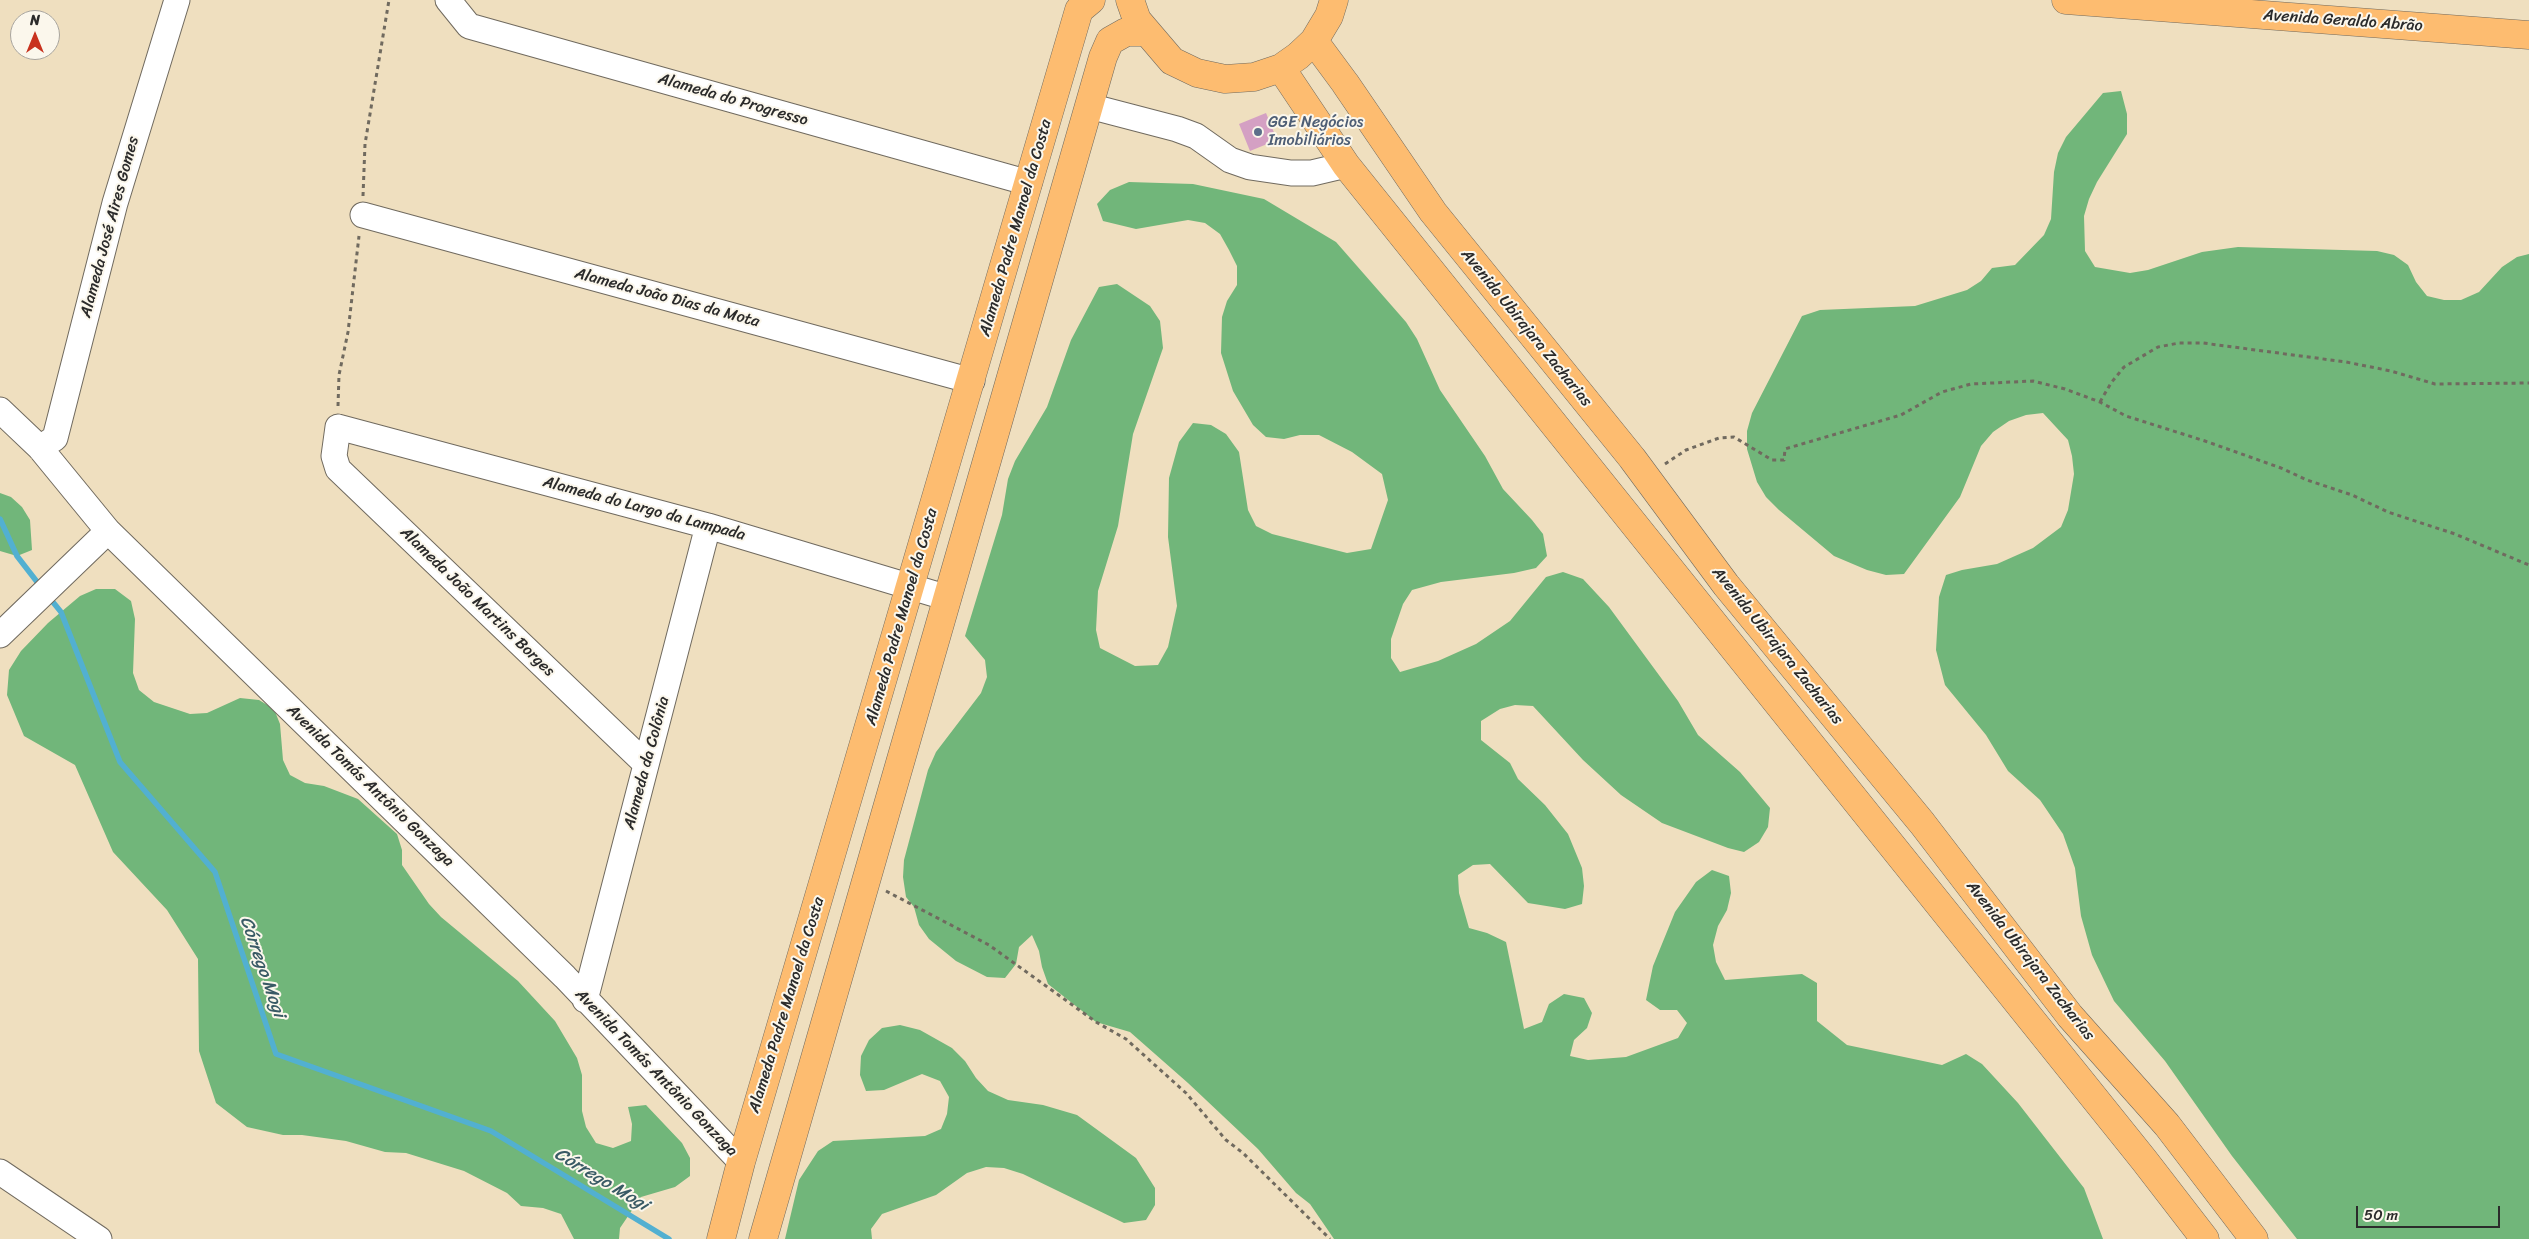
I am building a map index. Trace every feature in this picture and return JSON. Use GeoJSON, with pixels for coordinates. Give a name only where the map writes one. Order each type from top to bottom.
{"type":"FeatureCollection","features":[{"type":"Feature","properties":{"kind":"main road","name":"Alameda Padre Manoel da Costa"},"geometry":{"type":"LineString","coordinates":[[721,1239],[741,1162],[972,381],[1079,10],[1091,0]]}},
{"type":"Feature","properties":{"kind":"main road"},"geometry":{"type":"LineString","coordinates":[[1130,0],[1137,20],[1172,61],[1197,73],[1225,79],[1254,77],[1281,68],[1298,56],[1314,42],[1329,16],[1334,0]]}},
{"type":"Feature","properties":{"kind":"main road","name":"Avenida Geraldo Abrão"},"geometry":{"type":"LineString","coordinates":[[2066,0],[2529,35]]}},
{"type":"Feature","properties":{"kind":"main road"},"geometry":{"type":"LineString","coordinates":[[763,1239],[1103,57],[1110,41],[1126,32],[1146,32]]}},
{"type":"Feature","properties":{"kind":"main road","name":"Avenida Ubirajara Zacharias"},"geometry":{"type":"LineString","coordinates":[[1314,42],[1345,83],[1433,212],[1643,473],[1726,585],[1922,823],[2070,1016],[2166,1125],[2254,1239]]}},
{"type":"Feature","properties":{"kind":"main road","name":"Avenida Ubirajara Zacharias"},"geometry":{"type":"LineString","coordinates":[[1281,68],[1346,165],[2126,1136],[2206,1239]]}},
{"type":"Feature","properties":{"kind":"street","name":"Alameda José Aires Gomes"},"geometry":{"type":"LineString","coordinates":[[40,448],[55,438],[115,203],[177,0]]}},
{"type":"Feature","properties":{"kind":"street","name":"Alameda do Progresso"},"geometry":{"type":"LineString","coordinates":[[448,0],[469,26],[1029,183]]}},
{"type":"Feature","properties":{"kind":"street"},"geometry":{"type":"LineString","coordinates":[[1089,106],[1196,136],[1230,160],[1250,168],[1298,173],[1346,165]]}},
{"type":"Feature","properties":{"kind":"street","name":"Alameda João Dias da Mota"},"geometry":{"type":"LineString","coordinates":[[362,215],[972,381]]}},
{"type":"Feature","properties":{"kind":"street","name":"Avenida Tomás Antônio Gonzaga"},"geometry":{"type":"LineString","coordinates":[[0,410],[40,448],[108,531],[565,977],[741,1162]]}},
{"type":"Feature","properties":{"kind":"street","name":"Alameda do Largo da Lampada"},"geometry":{"type":"LineString","coordinates":[[338,427],[708,526],[912,585],[948,598]]}},
{"type":"Feature","properties":{"kind":"street","name":"Alameda João Martins Borges"},"geometry":{"type":"LineString","coordinates":[[338,427],[334,456],[338,469],[646,764]]}},
{"type":"Feature","properties":{"kind":"street","name":"Alameda da Colônia"},"geometry":{"type":"LineString","coordinates":[[585,1000],[708,526]]}},
{"type":"Feature","properties":{"kind":"street"},"geometry":{"type":"LineString","coordinates":[[0,635],[108,531]]}},
{"type":"Feature","properties":{"kind":"street"},"geometry":{"type":"LineString","coordinates":[[0,1172],[99,1239]]}},
{"type":"Feature","properties":{"kind":"path"},"geometry":{"type":"LineString","coordinates":[[2100,402],[2110,383],[2124,367],[2158,347],[2179,343],[2203,343],[2346,362],[2391,371],[2435,384],[2529,383]]}},
{"type":"Feature","properties":{"kind":"path"},"geometry":{"type":"LineString","coordinates":[[1643,473],[1672,461],[1686,450],[1719,438],[1734,437],[1772,460],[1784,460],[1785,449],[1901,415],[1942,392],[1971,384],[2033,381],[2100,402],[2126,416],[2281,468],[2307,480],[2352,495],[2388,512],[2473,541],[2529,565]]}},
{"type":"Feature","properties":{"kind":"path"},"geometry":{"type":"LineString","coordinates":[[866,880],[989,944],[1096,1022],[1126,1039],[1186,1093],[1226,1140],[1243,1153],[1330,1239]]}},
{"type":"Feature","properties":{"kind":"green space"},"geometry":{"type":"Polygon","coordinates":[[[2121,91],[2127,114],[2127,134],[2097,182],[2084,216],[2085,251],[2095,267],[2130,273],[2148,270],[2202,252],[2238,247],[2377,251],[2394,255],[2408,265],[2416,282],[2427,296],[2444,300],[2461,300],[2479,292],[2502,267],[2517,257],[2529,254],[2529,1239],[2297,1239],[2232,1156],[2165,1061],[2114,1001],[2092,955],[2081,916],[2075,868],[2063,834],[2040,800],[2008,771],[1986,735],[1945,685],[1936,650],[1939,597],[1946,575],[1962,570],[1997,564],[2033,548],[2061,527],[2068,510],[2074,474],[2072,456],[2068,440],[2043,413],[2026,415],[2009,421],[1993,432],[1981,446],[1960,497],[1904,574],[1886,575],[1867,570],[1834,556],[1779,510],[1766,497],[1757,482],[1747,449],[1747,431],[1752,413],[1802,316],[1820,310],[1915,306],[1967,290],[1981,281],[1992,268],[2015,265],[2044,235],[2051,219],[2054,172],[2058,153],[2066,137],[2103,93],[2121,91]]]}},
{"type":"Feature","properties":{"kind":"green space"},"geometry":{"type":"Polygon","coordinates":[[[1129,182],[1193,184],[1264,199],[1336,242],[1406,322],[1417,339],[1440,390],[1485,456],[1503,489],[1543,534],[1547,556],[1536,568],[1514,573],[1441,582],[1412,590],[1403,604],[1391,639],[1391,658],[1400,672],[1438,661],[1476,644],[1510,621],[1546,577],[1563,572],[1583,579],[1609,607],[1678,701],[1698,735],[1740,772],[1770,808],[1768,827],[1759,842],[1744,852],[1728,848],[1662,823],[1621,795],[1583,760],[1533,706],[1515,705],[1500,709],[1481,721],[1481,740],[1510,763],[1518,779],[1545,805],[1568,834],[1582,868],[1584,886],[1582,904],[1565,909],[1528,903],[1490,864],[1473,865],[1458,875],[1459,893],[1469,928],[1487,933],[1506,942],[1524,1029],[1542,1022],[1549,1004],[1564,994],[1584,998],[1592,1013],[1587,1028],[1574,1040],[1570,1056],[1588,1060],[1626,1057],[1678,1038],[1687,1023],[1677,1010],[1660,1010],[1646,1000],[1653,966],[1675,912],[1696,882],[1712,870],[1729,876],[1731,893],[1727,910],[1718,926],[1713,945],[1716,962],[1725,980],[1802,974],[1817,983],[1817,1021],[1847,1045],[1942,1065],[1966,1054],[1982,1064],[2018,1103],[2084,1188],[2103,1239],[1334,1239],[1310,1204],[1296,1193],[1258,1149],[1188,1083],[1130,1032],[1096,1022],[1048,984],[1039,951],[1032,935],[1019,947],[1016,964],[1005,978],[987,977],[956,961],[929,939],[919,925],[914,907],[906,897],[903,877],[904,860],[928,770],[936,752],[981,693],[987,677],[985,660],[965,636],[1002,515],[1008,479],[1015,461],[1047,407],[1071,340],[1099,287],[1117,284],[1150,306],[1160,321],[1163,348],[1133,434],[1118,526],[1098,591],[1096,630],[1100,648],[1135,666],[1158,665],[1168,647],[1177,606],[1168,537],[1169,478],[1179,442],[1193,423],[1211,425],[1226,434],[1239,452],[1248,510],[1256,526],[1272,534],[1347,553],[1371,549],[1388,500],[1382,474],[1352,452],[1319,435],[1300,435],[1284,439],[1266,437],[1253,425],[1233,391],[1221,353],[1222,317],[1227,301],[1237,285],[1237,266],[1229,250],[1220,234],[1205,223],[1188,220],[1136,229],[1103,221],[1097,204],[1110,190],[1129,182]]]}},
{"type":"Feature","properties":{"kind":"green space"},"geometry":{"type":"Polygon","coordinates":[[[0,493],[11,497],[22,507],[30,520],[32,550],[17,556],[0,551],[0,493]]]}},
{"type":"Feature","properties":{"kind":"green space"},"geometry":{"type":"Polygon","coordinates":[[[96,589],[115,589],[131,601],[135,619],[133,673],[139,690],[154,702],[190,714],[207,713],[240,698],[259,700],[274,709],[280,724],[283,760],[290,775],[305,783],[324,786],[358,799],[397,834],[402,850],[402,865],[429,904],[441,917],[518,981],[555,1021],[577,1058],[582,1075],[582,1111],[586,1127],[596,1143],[613,1148],[631,1141],[632,1124],[628,1107],[646,1105],[682,1143],[690,1158],[690,1176],[675,1187],[641,1197],[620,1228],[619,1239],[574,1239],[561,1214],[543,1208],[521,1206],[507,1193],[464,1171],[406,1153],[385,1152],[346,1141],[302,1135],[283,1135],[247,1127],[216,1103],[199,1051],[198,959],[167,910],[113,852],[75,765],[24,736],[7,695],[9,670],[21,651],[48,623],[80,596],[96,589]]]}},
{"type":"Feature","properties":{"kind":"green space"},"geometry":{"type":"Polygon","coordinates":[[[900,1025],[920,1030],[952,1048],[965,1061],[976,1078],[988,1091],[1008,1100],[1043,1105],[1077,1115],[1136,1158],[1155,1188],[1155,1205],[1146,1220],[1124,1223],[1023,1174],[1004,1168],[986,1167],[967,1173],[936,1195],[882,1214],[871,1229],[872,1239],[785,1239],[799,1180],[818,1151],[833,1141],[925,1136],[941,1129],[947,1114],[949,1097],[940,1081],[922,1074],[884,1090],[866,1091],[860,1075],[861,1056],[869,1040],[882,1028],[900,1025]]]}},
{"type":"Feature","properties":{"kind":"building","name":"GGE Negócios Imobiliários"},"geometry":{"type":"Polygon","coordinates":[[[1266,113],[1277,140],[1250,151],[1239,124],[1266,113]]]}},
{"type":"Feature","properties":{"kind":"waterway","name":"Córrego Mogi"},"geometry":{"type":"LineString","coordinates":[[0,519],[17,556],[41,587]]}},
{"type":"Feature","properties":{"kind":"waterway","name":"Córrego Mogi"},"geometry":{"type":"LineString","coordinates":[[48,596],[61,612],[120,762],[215,872],[276,1054],[491,1131],[669,1239]]}},
{"type":"Feature","properties":{"kind":"place","name":"GGE Negócios Imobiliários"},"geometry":{"type":"Point","coordinates":[1258,132]}}]}
